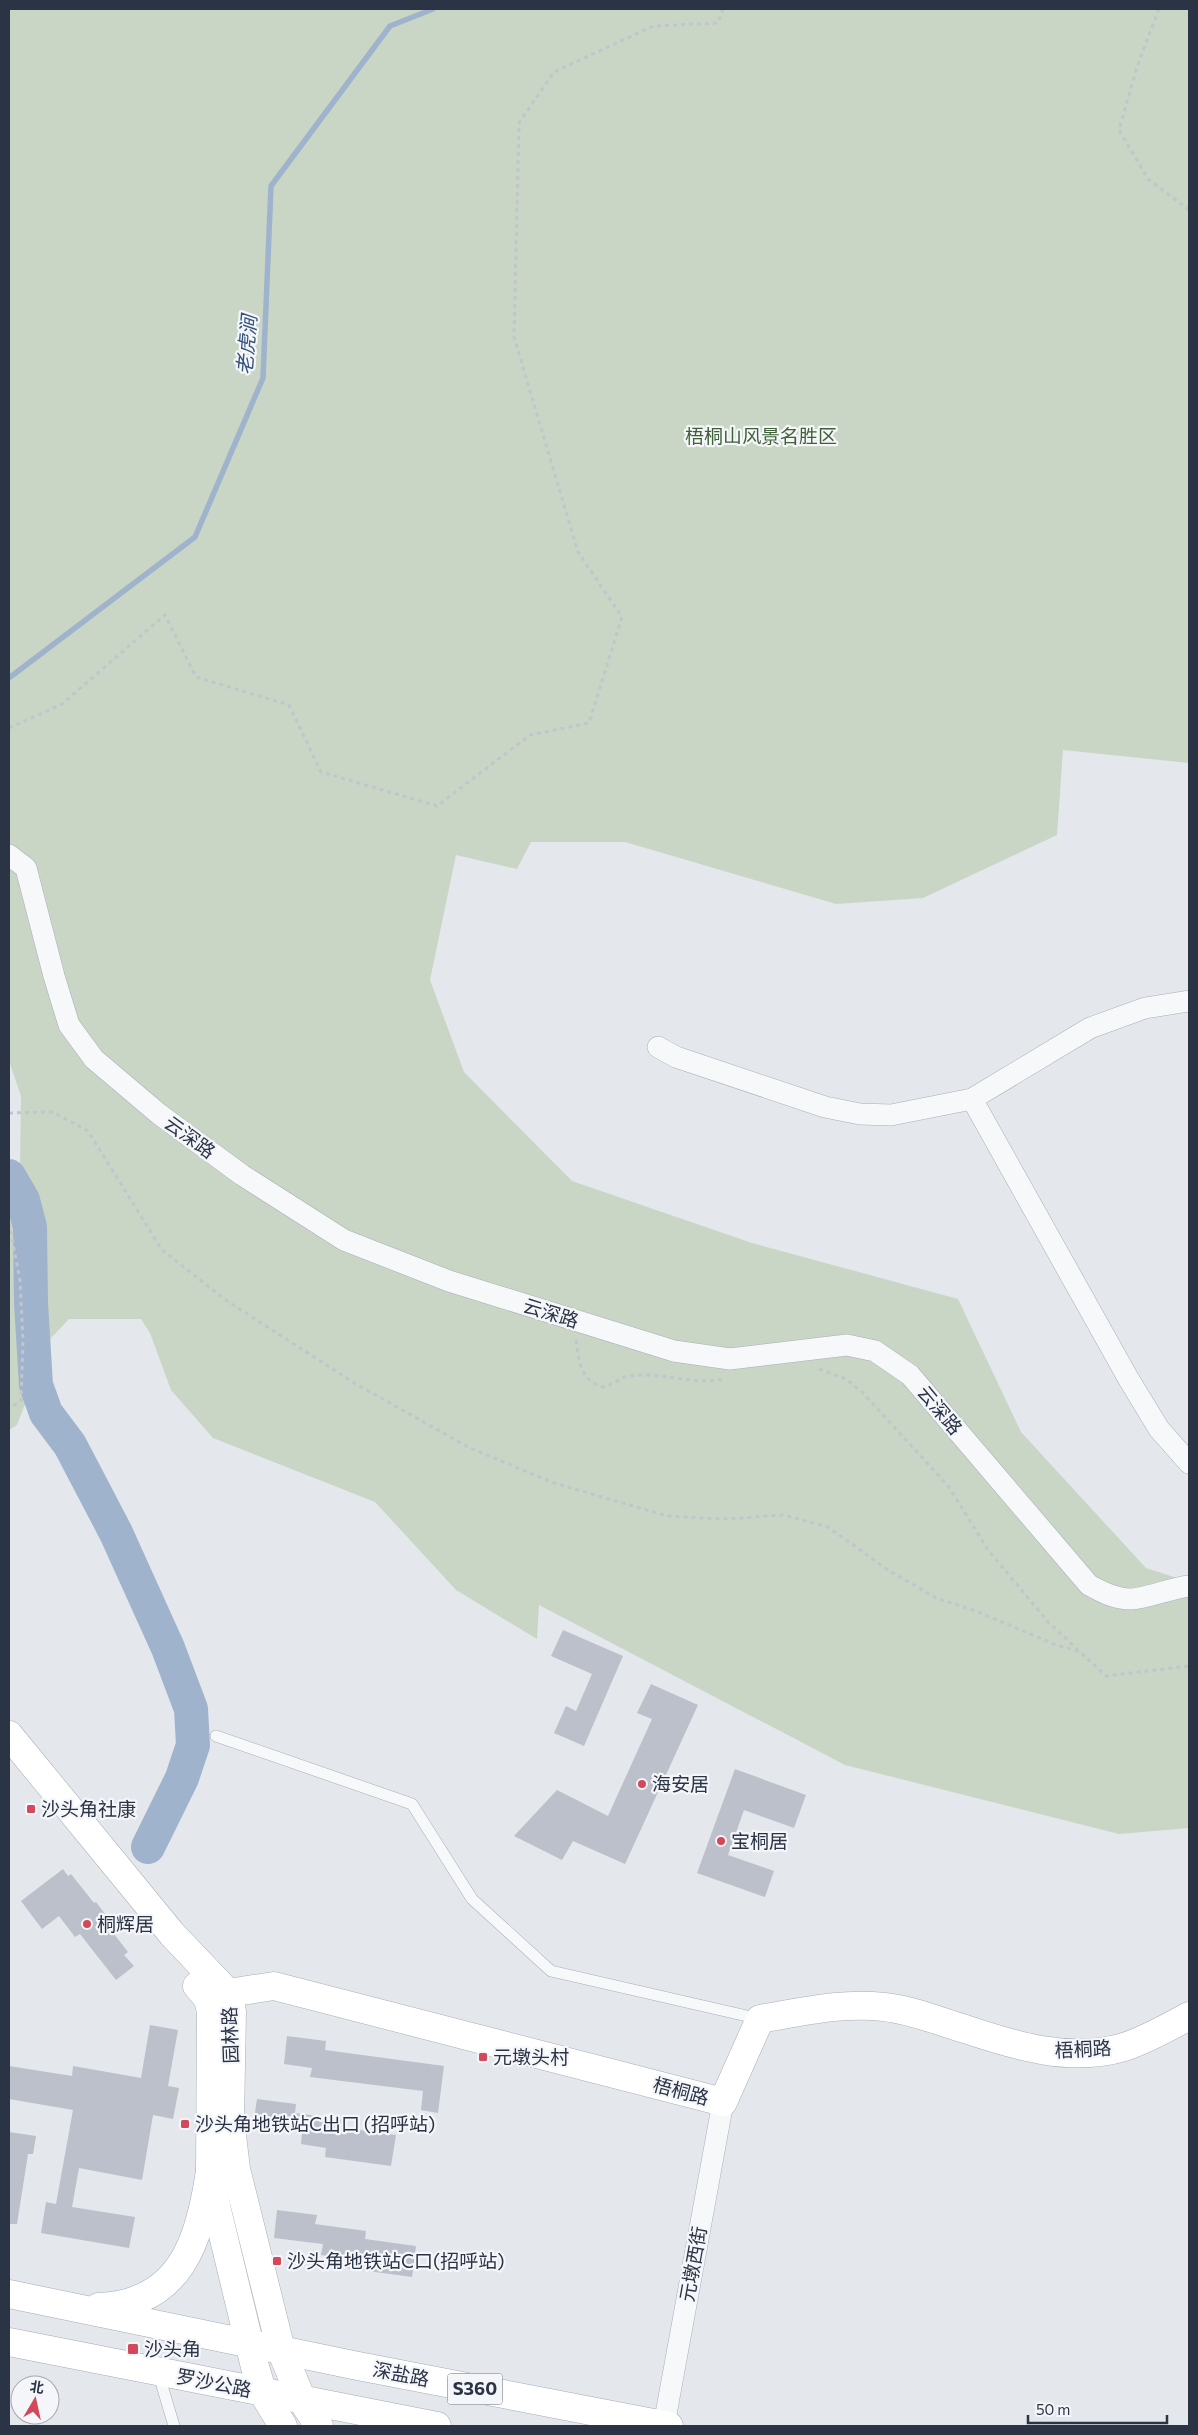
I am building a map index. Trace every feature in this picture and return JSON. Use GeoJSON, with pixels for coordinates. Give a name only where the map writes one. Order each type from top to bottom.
{"type":"FeatureCollection","features":[{"type":"Feature","properties":{"kind":"main road","name":"园林路"},"geometry":{"type":"LineString","coordinates":[[9,1735],[172,1934],[218,1996]]}},
{"type":"Feature","properties":{"kind":"main road","name":"园林路"},"geometry":{"type":"LineString","coordinates":[[9,1761],[232,2012],[230,2120],[236,2169],[281,2350],[302,2400],[318,2426]]}},
{"type":"Feature","properties":{"kind":"main road","name":"梧桐路"},"geometry":{"type":"LineString","coordinates":[[218,1996],[274,1986],[723,2102],[760,2019],[849,2004],[886,2007],[915,2014],[1015,2046],[1055,2052],[1094,2052],[1125,2047],[1189,2016]]}},
{"type":"Feature","properties":{"kind":"main road","name":"园林路"},"geometry":{"type":"LineString","coordinates":[[218,1996],[212,2012],[210,2171],[217,2210],[248,2343],[264,2393],[283,2426]]}},
{"type":"Feature","properties":{"kind":"main road"},"geometry":{"type":"LineString","coordinates":[[77,2308],[110,2307],[132,2303],[152,2294],[171,2279],[183,2264],[200,2226],[210,2171]]}},
{"type":"Feature","properties":{"kind":"main road","name":"S360"},"geometry":{"type":"LineString","coordinates":[[9,2294],[281,2350]]}},
{"type":"Feature","properties":{"kind":"main road","name":"罗沙公路"},"geometry":{"type":"LineString","coordinates":[[9,2342],[302,2400]]}},
{"type":"Feature","properties":{"kind":"main road","name":"深盐路"},"geometry":{"type":"LineString","coordinates":[[281,2350],[666,2426]]}},
{"type":"Feature","properties":{"kind":"main road","name":"S360"},"geometry":{"type":"LineString","coordinates":[[302,2400],[437,2426]]}},
{"type":"Feature","properties":{"kind":"street","name":"云深路"},"geometry":{"type":"LineString","coordinates":[[9,855],[26,868],[54,976],[69,1025],[94,1059],[159,1114],[242,1175],[344,1240],[449,1281],[674,1351],[730,1359],[847,1345],[875,1351],[910,1375],[1089,1585],[1108,1595],[1132,1599],[1171,1588],[1189,1586]]}},
{"type":"Feature","properties":{"kind":"street"},"geometry":{"type":"LineString","coordinates":[[658,1047],[676,1056],[825,1107],[860,1114],[892,1115],[972,1099],[1090,1028],[1144,1008],[1189,1001]]}},
{"type":"Feature","properties":{"kind":"street"},"geometry":{"type":"LineString","coordinates":[[972,1099],[1128,1378],[1159,1429],[1189,1463]]}},
{"type":"Feature","properties":{"kind":"street","name":"元墩西街"},"geometry":{"type":"LineString","coordinates":[[666,2426],[723,2102]]}},
{"type":"Feature","properties":{"kind":"lane"},"geometry":{"type":"LineString","coordinates":[[216,1736],[412,1804],[472,1899],[551,1971],[760,2019]]}},
{"type":"Feature","properties":{"kind":"lane"},"geometry":{"type":"LineString","coordinates":[[158,2372],[174,2426]]}},
{"type":"Feature","properties":{"kind":"path"},"geometry":{"type":"LineString","coordinates":[[9,728],[62,704],[165,615],[196,677],[289,705],[321,772],[438,806],[530,735],[588,723],[622,618],[578,552],[514,337],[519,123],[554,72],[653,26],[718,24],[723,9]]}},
{"type":"Feature","properties":{"kind":"path"},"geometry":{"type":"LineString","coordinates":[[1159,9],[1138,64],[1120,130],[1148,179],[1189,210]]}},
{"type":"Feature","properties":{"kind":"path"},"geometry":{"type":"LineString","coordinates":[[9,1113],[53,1112],[88,1131],[162,1250],[228,1301],[356,1384],[468,1447],[551,1482],[667,1516],[723,1519],[784,1515],[828,1527],[888,1570],[936,1598],[976,1611],[1054,1644],[1080,1652]]}},
{"type":"Feature","properties":{"kind":"path"},"geometry":{"type":"LineString","coordinates":[[9,1223],[20,1280],[23,1340],[21,1401],[9,1408]]}},
{"type":"Feature","properties":{"kind":"path"},"geometry":{"type":"LineString","coordinates":[[572,1319],[581,1371],[594,1384],[604,1387],[626,1376],[639,1375],[707,1383],[725,1379]]}},
{"type":"Feature","properties":{"kind":"path"},"geometry":{"type":"LineString","coordinates":[[810,1368],[819,1369],[846,1379],[863,1393],[949,1487],[988,1550],[1049,1623],[1106,1676],[1189,1666]]}},
{"type":"Feature","properties":{"kind":"green space","name":"梧桐山风景名胜区"},"geometry":{"type":"Polygon","coordinates":[[[9,9],[1189,9],[1189,763],[1063,750],[1057,835],[923,898],[836,904],[625,842],[531,842],[517,869],[456,855],[430,980],[464,1072],[572,1181],[752,1243],[958,1299],[1021,1432],[1146,1568],[1189,1582],[1189,1828],[1119,1834],[845,1765],[539,1605],[537,1639],[456,1590],[375,1502],[213,1438],[171,1390],[150,1333],[141,1319],[69,1319],[51,1338],[17,1425],[9,1430],[9,1215],[20,1166],[21,1096],[9,1061],[9,9]]]}},
{"type":"Feature","properties":{"kind":"building"},"geometry":{"type":"Polygon","coordinates":[[[563,1630],[623,1656],[584,1746],[554,1733],[566,1706],[576,1711],[592,1674],[551,1656],[563,1630]]]}},
{"type":"Feature","properties":{"kind":"building","name":"海安居"},"geometry":{"type":"Polygon","coordinates":[[[651,1684],[698,1705],[625,1864],[573,1841],[562,1860],[514,1836],[557,1790],[608,1816],[652,1719],[637,1713],[651,1684]]]}},
{"type":"Feature","properties":{"kind":"building","name":"宝桐居"},"geometry":{"type":"Polygon","coordinates":[[[735,1769],[806,1795],[794,1828],[744,1810],[728,1855],[774,1871],[765,1897],[697,1873],[735,1769]]]}},
{"type":"Feature","properties":{"kind":"building","name":"桐辉居"},"geometry":{"type":"Polygon","coordinates":[[[63,1869],[68,1876],[71,1874],[94,1903],[96,1902],[111,1922],[107,1925],[128,1952],[124,1955],[134,1966],[116,1980],[80,1934],[75,1937],[59,1916],[42,1929],[21,1901],[63,1869]]]}},
{"type":"Feature","properties":{"kind":"building"},"geometry":{"type":"Polygon","coordinates":[[[150,2025],[178,2030],[168,2086],[179,2088],[173,2119],[153,2115],[142,2180],[79,2168],[72,2207],[135,2217],[129,2248],[41,2233],[46,2202],[56,2204],[73,2110],[9,2099],[9,2066],[72,2076],[73,2066],[141,2078],[150,2025]]]}},
{"type":"Feature","properties":{"kind":"building"},"geometry":{"type":"Polygon","coordinates":[[[287,2036],[326,2041],[325,2050],[444,2066],[438,2113],[421,2110],[423,2091],[310,2077],[312,2068],[284,2064],[287,2036]]]}},
{"type":"Feature","properties":{"kind":"building"},"geometry":{"type":"Polygon","coordinates":[[[257,2099],[296,2104],[295,2113],[346,2120],[345,2128],[396,2135],[391,2166],[325,2157],[326,2148],[301,2144],[302,2133],[253,2126],[257,2099]]]}},
{"type":"Feature","properties":{"kind":"building"},"geometry":{"type":"Polygon","coordinates":[[[9,2132],[36,2136],[33,2154],[28,2154],[17,2224],[9,2224],[9,2132]]]}},
{"type":"Feature","properties":{"kind":"building"},"geometry":{"type":"Polygon","coordinates":[[[277,2210],[317,2215],[315,2224],[366,2231],[365,2239],[416,2246],[412,2277],[346,2268],[347,2259],[321,2255],[323,2244],[274,2238],[277,2210]]]}},
{"type":"Feature","properties":{"kind":"waterway","name":"老虎涧"},"geometry":{"type":"LineString","coordinates":[[9,678],[195,537],[263,378],[271,186],[390,26],[433,9]]}},
{"type":"Feature","properties":{"kind":"waterway"},"geometry":{"type":"LineString","coordinates":[[9,1176],[23,1200],[30,1227],[31,1303],[36,1385],[46,1413],[70,1445],[116,1533],[168,1648],[191,1709],[193,1745],[182,1778],[148,1847]]}},
{"type":"Feature","properties":{"kind":"place","name":"海安居"},"geometry":{"type":"Point","coordinates":[642,1784]}},
{"type":"Feature","properties":{"kind":"place","name":"沙头角社康"},"geometry":{"type":"Point","coordinates":[31,1809]}},
{"type":"Feature","properties":{"kind":"place","name":"宝桐居"},"geometry":{"type":"Point","coordinates":[721,1841]}},
{"type":"Feature","properties":{"kind":"place","name":"桐辉居"},"geometry":{"type":"Point","coordinates":[87,1924]}},
{"type":"Feature","properties":{"kind":"place","name":"元墩头村"},"geometry":{"type":"Point","coordinates":[483,2057]}},
{"type":"Feature","properties":{"kind":"place","name":"沙头角地铁站C出口 (招呼站)"},"geometry":{"type":"Point","coordinates":[185,2124]}},
{"type":"Feature","properties":{"kind":"place","name":"沙头角地铁站C口(招呼站)"},"geometry":{"type":"Point","coordinates":[277,2261]}},
{"type":"Feature","properties":{"kind":"place","name":"沙头角"},"geometry":{"type":"Point","coordinates":[133,2349]}}]}
